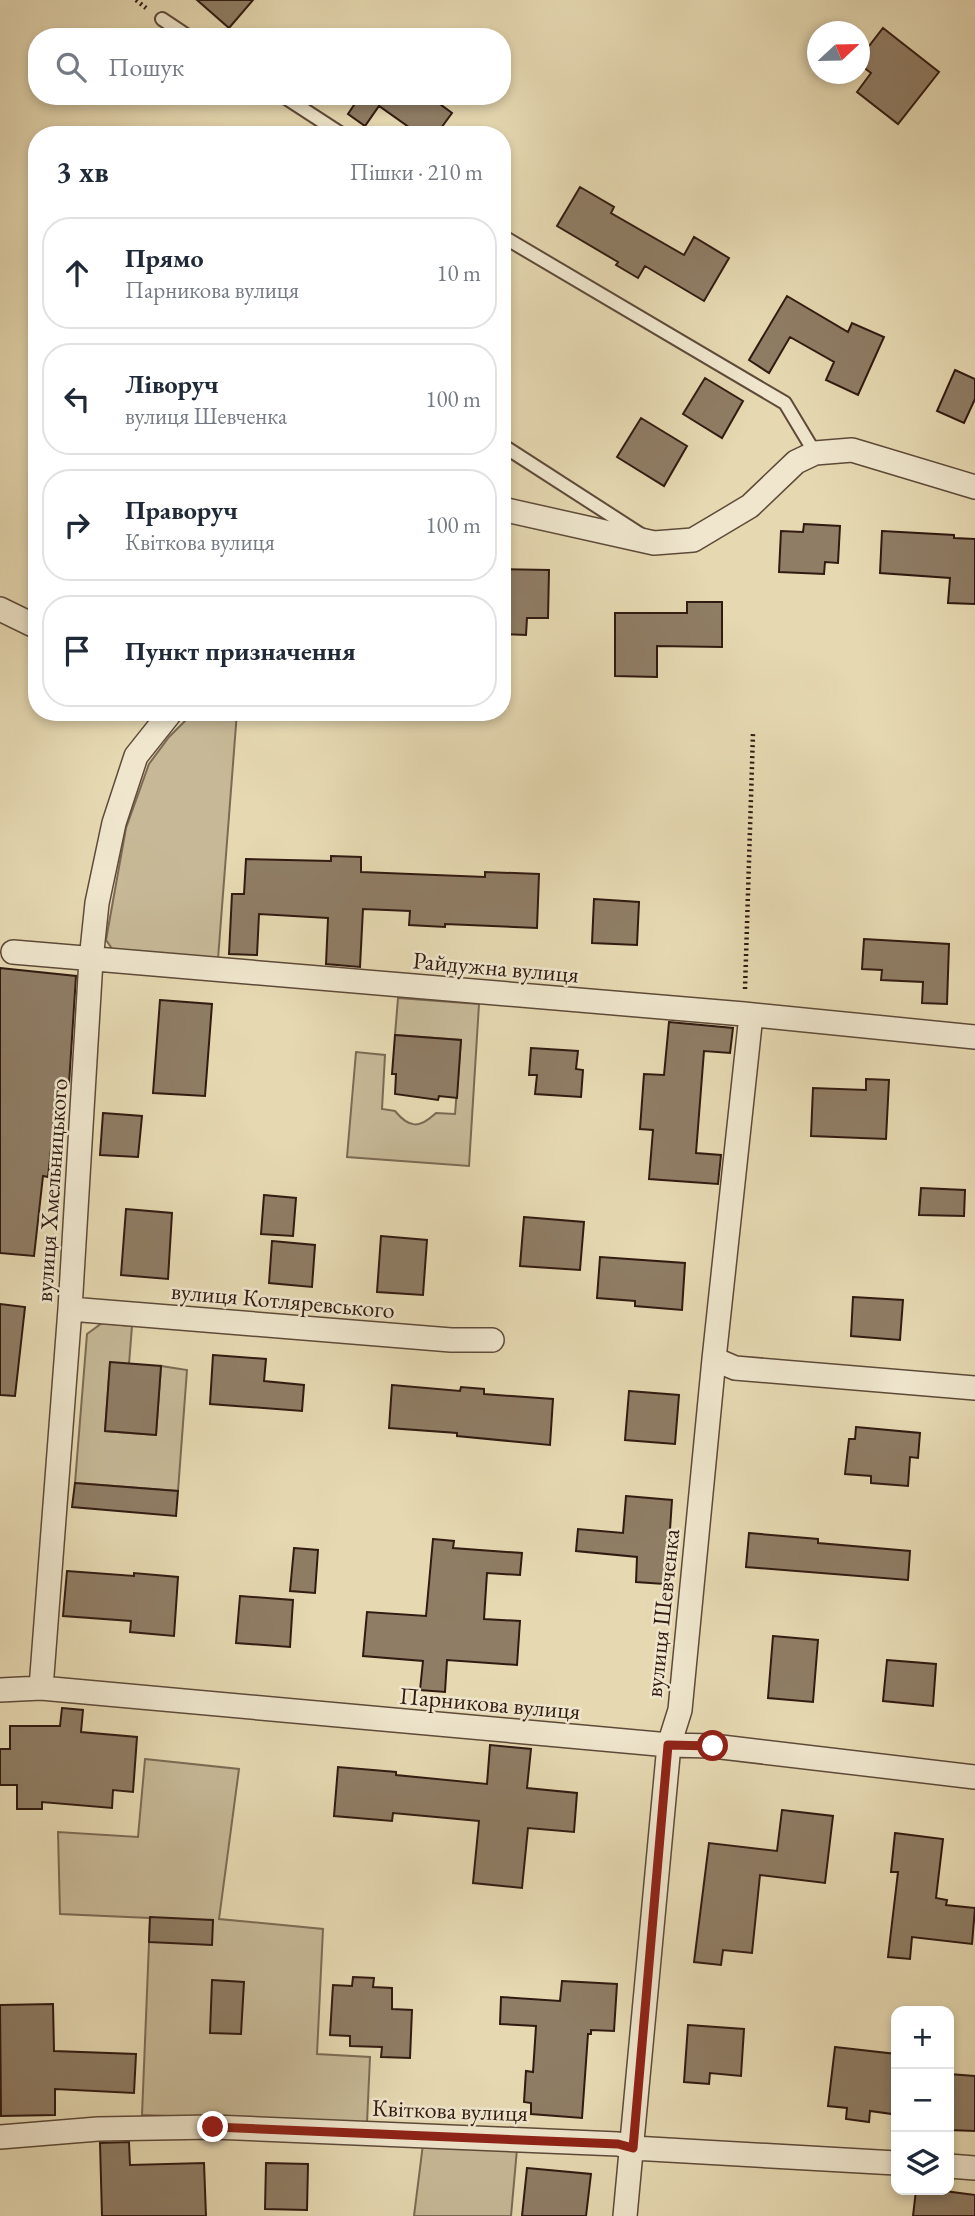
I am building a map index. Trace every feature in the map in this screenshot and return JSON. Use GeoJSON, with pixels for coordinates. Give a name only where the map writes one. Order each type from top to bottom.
{"type":"FeatureCollection","features":[{"type":"Feature","properties":{"kind":"street"},"geometry":{"type":"LineString","coordinates":[[511,511],[654,543],[692,540],[750,506],[796,462],[815,453],[852,450],[975,486]]}},
{"type":"Feature","properties":{"kind":"street"},"geometry":{"type":"LineString","coordinates":[[0,609],[28,623]]}},
{"type":"Feature","properties":{"kind":"street","name":"вулиця Хмельницького"},"geometry":{"type":"LineString","coordinates":[[41,1688],[97,903],[114,823],[136,756],[164,721]]}},
{"type":"Feature","properties":{"kind":"street","name":"Райдужна вулиця"},"geometry":{"type":"LineString","coordinates":[[13,952],[975,1037]]}},
{"type":"Feature","properties":{"kind":"street","name":"вулиця Шевченка"},"geometry":{"type":"LineString","coordinates":[[625,2216],[668,1745],[680,1710],[747,1015]]}},
{"type":"Feature","properties":{"kind":"street","name":"вулиця Котляревського"},"geometry":{"type":"LineString","coordinates":[[70,1309],[451,1340],[492,1340]]}},
{"type":"Feature","properties":{"kind":"street"},"geometry":{"type":"LineString","coordinates":[[714,1359],[736,1368],[975,1388]]}},
{"type":"Feature","properties":{"kind":"street","name":"Парникова вулиця"},"geometry":{"type":"LineString","coordinates":[[0,1690],[41,1688],[668,1745],[713,1746],[975,1777]]}},
{"type":"Feature","properties":{"kind":"street","name":"Квіткова вулиця"},"geometry":{"type":"LineString","coordinates":[[0,2137],[98,2130],[213,2127],[618,2144],[633,2148],[891,2163]]}},
{"type":"Feature","properties":{"kind":"street"},"geometry":{"type":"LineString","coordinates":[[954,2166],[975,2168]]}},
{"type":"Feature","properties":{"kind":"lane"},"geometry":{"type":"LineString","coordinates":[[162,19],[176,28]]}},
{"type":"Feature","properties":{"kind":"lane"},"geometry":{"type":"LineString","coordinates":[[297,105],[329,126]]}},
{"type":"Feature","properties":{"kind":"lane"},"geometry":{"type":"LineString","coordinates":[[511,241],[785,403],[815,453]]}},
{"type":"Feature","properties":{"kind":"lane"},"geometry":{"type":"LineString","coordinates":[[511,451],[654,543]]}},
{"type":"Feature","properties":{"kind":"path"},"geometry":{"type":"LineString","coordinates":[[747,1015],[753,733]]}},
{"type":"Feature","properties":{"kind":"shaded area"},"geometry":{"type":"Polygon","coordinates":[[[185,721],[236,721],[218,959],[113,950],[106,940],[126,828],[149,764],[185,721]]]}},
{"type":"Feature","properties":{"kind":"shaded area"},"geometry":{"type":"Polygon","coordinates":[[[398,998],[479,1004],[469,1166],[347,1157],[356,1052],[385,1055],[382,1109],[395,1111],[405,1121],[414,1124],[424,1122],[436,1113],[455,1114],[461,1040],[395,1035],[398,998]]]}},
{"type":"Feature","properties":{"kind":"shaded area"},"geometry":{"type":"Polygon","coordinates":[[[102,1323],[132,1326],[129,1364],[110,1363],[105,1431],[156,1435],[161,1366],[187,1370],[178,1491],[75,1483],[87,1334],[102,1323]]]}},
{"type":"Feature","properties":{"kind":"shaded area"},"geometry":{"type":"Polygon","coordinates":[[[145,1759],[239,1769],[219,1919],[323,1929],[317,2054],[370,2057],[367,2123],[142,2115],[150,1918],[60,1914],[58,1832],[138,1837],[145,1759]]]}},
{"type":"Feature","properties":{"kind":"shaded area"},"geometry":{"type":"Polygon","coordinates":[[[423,2144],[517,2149],[511,2216],[414,2216],[423,2144]]]}},
{"type":"Feature","properties":{"kind":"building"},"geometry":{"type":"Polygon","coordinates":[[[197,0],[253,0],[229,28],[197,0]]]}},
{"type":"Feature","properties":{"kind":"building"},"geometry":{"type":"Polygon","coordinates":[[[883,28],[939,72],[898,124],[857,92],[863,84],[870,84],[870,45],[883,28]]]}},
{"type":"Feature","properties":{"kind":"building"},"geometry":{"type":"Polygon","coordinates":[[[354,105],[441,105],[452,113],[443,126],[407,126],[379,106],[365,126],[348,114],[354,105]]]}},
{"type":"Feature","properties":{"kind":"building"},"geometry":{"type":"Polygon","coordinates":[[[580,187],[614,207],[611,213],[684,255],[694,237],[729,258],[704,301],[645,266],[638,278],[616,265],[618,262],[557,226],[580,187]]]}},
{"type":"Feature","properties":{"kind":"building"},"geometry":{"type":"Polygon","coordinates":[[[787,296],[848,332],[852,323],[884,337],[858,395],[826,380],[834,362],[790,337],[769,373],[749,360],[787,296]]]}},
{"type":"Feature","properties":{"kind":"building"},"geometry":{"type":"Polygon","coordinates":[[[955,370],[975,379],[975,399],[964,423],[937,411],[955,370]]]}},
{"type":"Feature","properties":{"kind":"building"},"geometry":{"type":"Polygon","coordinates":[[[705,378],[743,401],[722,438],[683,414],[705,378]]]}},
{"type":"Feature","properties":{"kind":"building"},"geometry":{"type":"Polygon","coordinates":[[[641,418],[687,446],[664,486],[617,457],[641,418]]]}},
{"type":"Feature","properties":{"kind":"building"},"geometry":{"type":"Polygon","coordinates":[[[804,524],[840,526],[838,563],[825,562],[824,574],[779,572],[781,531],[803,532],[804,524]]]}},
{"type":"Feature","properties":{"kind":"building"},"geometry":{"type":"Polygon","coordinates":[[[882,531],[954,535],[954,538],[975,539],[975,604],[948,603],[950,578],[880,573],[882,531]]]}},
{"type":"Feature","properties":{"kind":"building"},"geometry":{"type":"Polygon","coordinates":[[[511,569],[549,570],[548,618],[527,618],[526,635],[511,634],[511,569]]]}},
{"type":"Feature","properties":{"kind":"building"},"geometry":{"type":"Polygon","coordinates":[[[687,602],[722,602],[722,647],[657,646],[657,677],[615,676],[615,613],[687,613],[687,602]]]}},
{"type":"Feature","properties":{"kind":"building"},"geometry":{"type":"Polygon","coordinates":[[[331,856],[361,857],[361,872],[485,877],[485,872],[539,874],[537,928],[409,925],[410,911],[363,909],[360,967],[326,964],[328,918],[259,914],[257,955],[229,954],[232,894],[244,894],[246,859],[331,861],[331,856]]]}},
{"type":"Feature","properties":{"kind":"building"},"geometry":{"type":"Polygon","coordinates":[[[594,899],[639,902],[637,945],[592,943],[594,899]]]}},
{"type":"Feature","properties":{"kind":"building"},"geometry":{"type":"Polygon","coordinates":[[[864,939],[949,944],[947,1004],[922,1003],[923,982],[881,980],[882,970],[862,969],[864,939]]]}},
{"type":"Feature","properties":{"kind":"building"},"geometry":{"type":"Polygon","coordinates":[[[0,968],[76,976],[69,1084],[58,1083],[48,1177],[43,1176],[34,1256],[0,1253],[0,968]]]}},
{"type":"Feature","properties":{"kind":"building"},"geometry":{"type":"Polygon","coordinates":[[[160,1000],[212,1004],[205,1096],[153,1093],[160,1000]]]}},
{"type":"Feature","properties":{"kind":"building"},"geometry":{"type":"Polygon","coordinates":[[[669,1022],[733,1028],[730,1053],[704,1051],[696,1153],[721,1155],[718,1184],[649,1179],[653,1130],[640,1129],[644,1074],[664,1075],[669,1022]]]}},
{"type":"Feature","properties":{"kind":"building"},"geometry":{"type":"Polygon","coordinates":[[[395,1035],[461,1040],[457,1098],[439,1096],[438,1100],[395,1094],[396,1074],[392,1074],[395,1035]]]}},
{"type":"Feature","properties":{"kind":"building"},"geometry":{"type":"Polygon","coordinates":[[[531,1048],[578,1051],[576,1069],[583,1070],[581,1097],[535,1094],[537,1075],[529,1075],[531,1048]]]}},
{"type":"Feature","properties":{"kind":"building"},"geometry":{"type":"Polygon","coordinates":[[[866,1079],[889,1080],[886,1139],[811,1136],[813,1088],[866,1090],[866,1079]]]}},
{"type":"Feature","properties":{"kind":"building"},"geometry":{"type":"Polygon","coordinates":[[[103,1113],[142,1116],[138,1157],[100,1155],[103,1113]]]}},
{"type":"Feature","properties":{"kind":"building"},"geometry":{"type":"Polygon","coordinates":[[[921,1188],[965,1190],[964,1216],[919,1215],[921,1188]]]}},
{"type":"Feature","properties":{"kind":"building"},"geometry":{"type":"Polygon","coordinates":[[[264,1195],[296,1198],[293,1236],[261,1234],[264,1195]]]}},
{"type":"Feature","properties":{"kind":"building"},"geometry":{"type":"Polygon","coordinates":[[[126,1209],[172,1213],[168,1279],[121,1275],[126,1209]]]}},
{"type":"Feature","properties":{"kind":"building"},"geometry":{"type":"Polygon","coordinates":[[[524,1217],[584,1222],[580,1270],[520,1266],[524,1217]]]}},
{"type":"Feature","properties":{"kind":"building"},"geometry":{"type":"Polygon","coordinates":[[[381,1236],[427,1240],[423,1295],[377,1292],[381,1236]]]}},
{"type":"Feature","properties":{"kind":"building"},"geometry":{"type":"Polygon","coordinates":[[[272,1241],[315,1245],[312,1287],[269,1283],[272,1241]]]}},
{"type":"Feature","properties":{"kind":"building"},"geometry":{"type":"Polygon","coordinates":[[[600,1257],[685,1263],[682,1310],[635,1306],[635,1301],[597,1298],[600,1257]]]}},
{"type":"Feature","properties":{"kind":"building"},"geometry":{"type":"Polygon","coordinates":[[[853,1297],[903,1300],[900,1340],[851,1336],[853,1297]]]}},
{"type":"Feature","properties":{"kind":"building"},"geometry":{"type":"Polygon","coordinates":[[[0,1304],[25,1307],[15,1396],[0,1395],[0,1304]]]}},
{"type":"Feature","properties":{"kind":"building"},"geometry":{"type":"Polygon","coordinates":[[[213,1355],[266,1359],[264,1381],[304,1385],[302,1411],[210,1404],[213,1355]]]}},
{"type":"Feature","properties":{"kind":"building"},"geometry":{"type":"Polygon","coordinates":[[[110,1362],[161,1366],[156,1435],[105,1431],[110,1362]]]}},
{"type":"Feature","properties":{"kind":"building"},"geometry":{"type":"Polygon","coordinates":[[[392,1385],[460,1391],[461,1387],[484,1389],[484,1394],[553,1399],[550,1445],[457,1436],[457,1433],[389,1428],[392,1385]]]}},
{"type":"Feature","properties":{"kind":"building"},"geometry":{"type":"Polygon","coordinates":[[[629,1391],[679,1395],[675,1444],[625,1440],[629,1391]]]}},
{"type":"Feature","properties":{"kind":"building"},"geometry":{"type":"Polygon","coordinates":[[[856,1427],[920,1433],[918,1458],[910,1457],[908,1486],[871,1483],[871,1476],[845,1474],[849,1439],[855,1439],[856,1427]]]}},
{"type":"Feature","properties":{"kind":"building"},"geometry":{"type":"Polygon","coordinates":[[[75,1483],[178,1491],[176,1516],[72,1507],[75,1483]]]}},
{"type":"Feature","properties":{"kind":"building"},"geometry":{"type":"Polygon","coordinates":[[[626,1496],[672,1500],[664,1584],[636,1582],[637,1557],[576,1551],[578,1529],[623,1533],[626,1496]]]}},
{"type":"Feature","properties":{"kind":"building"},"geometry":{"type":"Polygon","coordinates":[[[749,1533],[818,1539],[818,1543],[910,1551],[908,1580],[746,1567],[749,1533]]]}},
{"type":"Feature","properties":{"kind":"building"},"geometry":{"type":"Polygon","coordinates":[[[433,1539],[454,1541],[453,1548],[522,1553],[520,1575],[487,1573],[484,1619],[520,1621],[517,1665],[447,1660],[445,1692],[420,1690],[423,1661],[363,1656],[367,1612],[426,1616],[433,1539]]]}},
{"type":"Feature","properties":{"kind":"building"},"geometry":{"type":"Polygon","coordinates":[[[294,1548],[318,1550],[315,1593],[290,1591],[294,1548]]]}},
{"type":"Feature","properties":{"kind":"building"},"geometry":{"type":"Polygon","coordinates":[[[67,1571],[178,1577],[174,1636],[130,1632],[131,1621],[63,1616],[67,1571]]]}},
{"type":"Feature","properties":{"kind":"building"},"geometry":{"type":"Polygon","coordinates":[[[240,1596],[293,1600],[290,1647],[236,1643],[240,1596]]]}},
{"type":"Feature","properties":{"kind":"building"},"geometry":{"type":"Polygon","coordinates":[[[773,1636],[818,1640],[813,1702],[768,1698],[773,1636]]]}},
{"type":"Feature","properties":{"kind":"building"},"geometry":{"type":"Polygon","coordinates":[[[887,1660],[936,1664],[933,1706],[883,1701],[887,1660]]]}},
{"type":"Feature","properties":{"kind":"building"},"geometry":{"type":"Polygon","coordinates":[[[62,1708],[83,1710],[81,1732],[137,1737],[133,1792],[113,1790],[112,1808],[42,1802],[42,1809],[17,1809],[17,1785],[0,1785],[0,1749],[10,1749],[10,1726],[60,1726],[62,1708]]]}},
{"type":"Feature","properties":{"kind":"building"},"geometry":{"type":"Polygon","coordinates":[[[490,1745],[531,1749],[527,1788],[577,1793],[574,1832],[528,1828],[522,1888],[473,1883],[479,1821],[393,1813],[392,1821],[334,1816],[338,1767],[487,1784],[490,1745]]]}},
{"type":"Feature","properties":{"kind":"building"},"geometry":{"type":"Polygon","coordinates":[[[782,1810],[833,1816],[825,1883],[760,1875],[752,1953],[723,1950],[721,1965],[694,1962],[709,1843],[777,1851],[782,1810]]]}},
{"type":"Feature","properties":{"kind":"building"},"geometry":{"type":"Polygon","coordinates":[[[895,1833],[943,1839],[936,1898],[947,1900],[946,1905],[975,1908],[972,1944],[912,1937],[910,1959],[888,1957],[898,1872],[891,1872],[895,1833]]]}},
{"type":"Feature","properties":{"kind":"building"},"geometry":{"type":"Polygon","coordinates":[[[150,1917],[213,1920],[212,1945],[149,1942],[150,1917]]]}},
{"type":"Feature","properties":{"kind":"building"},"geometry":{"type":"Polygon","coordinates":[[[353,1977],[374,1978],[373,1987],[392,1988],[392,2009],[412,2010],[410,2058],[381,2057],[382,2047],[350,2046],[350,2036],[330,2035],[333,1985],[352,1986],[353,1977]]]}},
{"type":"Feature","properties":{"kind":"building"},"geometry":{"type":"Polygon","coordinates":[[[212,1980],[244,1982],[241,2034],[210,2033],[212,1980]]]}},
{"type":"Feature","properties":{"kind":"building"},"geometry":{"type":"Polygon","coordinates":[[[562,1981],[617,1984],[614,2031],[591,2030],[591,2034],[588,2034],[582,2118],[531,2114],[531,2103],[524,2102],[526,2071],[533,2072],[536,2026],[500,2024],[501,1997],[560,2001],[562,1981]]]}},
{"type":"Feature","properties":{"kind":"building"},"geometry":{"type":"Polygon","coordinates":[[[53,2004],[54,2051],[136,2054],[134,2093],[55,2089],[55,2115],[1,2116],[0,2005],[53,2004]]]}},
{"type":"Feature","properties":{"kind":"building"},"geometry":{"type":"Polygon","coordinates":[[[688,2025],[744,2029],[741,2076],[710,2073],[709,2084],[684,2082],[688,2025]]]}},
{"type":"Feature","properties":{"kind":"building"},"geometry":{"type":"Polygon","coordinates":[[[835,2047],[891,2053],[891,2114],[870,2111],[869,2122],[846,2119],[847,2108],[828,2106],[835,2047]]]}},
{"type":"Feature","properties":{"kind":"building"},"geometry":{"type":"Polygon","coordinates":[[[954,2074],[975,2076],[975,2131],[954,2130],[954,2074]]]}},
{"type":"Feature","properties":{"kind":"building"},"geometry":{"type":"Polygon","coordinates":[[[129,2142],[130,2165],[204,2163],[206,2216],[102,2216],[100,2143],[129,2142]]]}},
{"type":"Feature","properties":{"kind":"building"},"geometry":{"type":"Polygon","coordinates":[[[266,2163],[308,2164],[307,2210],[265,2209],[266,2163]]]}},
{"type":"Feature","properties":{"kind":"building"},"geometry":{"type":"Polygon","coordinates":[[[527,2168],[591,2174],[586,2216],[522,2216],[527,2168]]]}},
{"type":"Feature","properties":{"kind":"building"},"geometry":{"type":"Polygon","coordinates":[[[954,2192],[975,2195],[975,2216],[913,2216],[915,2195],[954,2195],[954,2192]]]}},
{"type":"Feature","properties":{"kind":"route"},"geometry":{"type":"LineString","coordinates":[[213,2127],[618,2144],[633,2148],[668,1745],[713,1746]]}}]}
